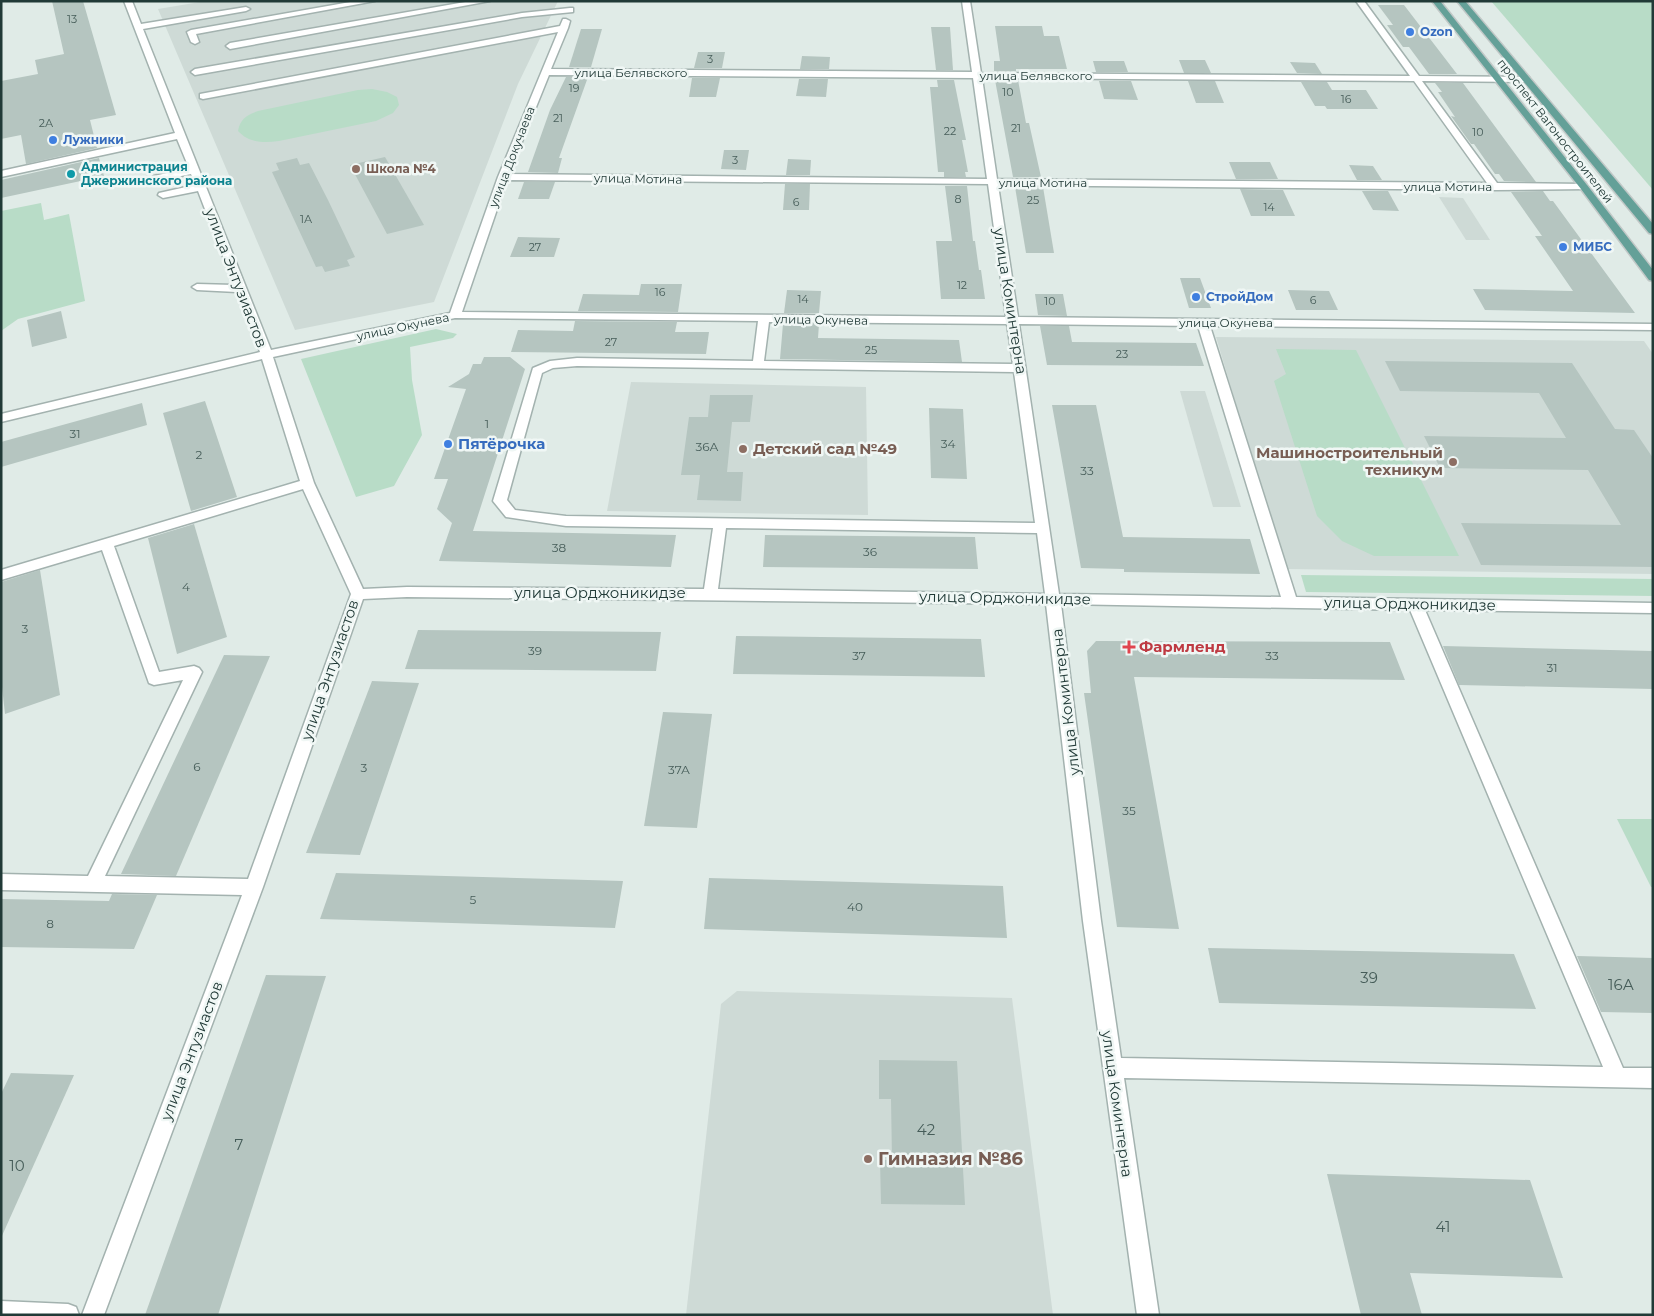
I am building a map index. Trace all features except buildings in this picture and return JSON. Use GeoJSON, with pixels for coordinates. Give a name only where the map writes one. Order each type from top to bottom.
{"type":"FeatureCollection","features":[{"type":"Feature","properties":{"kind":"main road","name":"проспект Вагоностроителей"},"geometry":{"type":"LineString","coordinates":[[1436,1],[1584,187],[1653,278]]}},
{"type":"Feature","properties":{"kind":"main road","name":"проспект Вагоностроителей"},"geometry":{"type":"LineString","coordinates":[[1461,1],[1653,231]]}},
{"type":"Feature","properties":{"kind":"street","name":"улица Энтузиастов"},"geometry":{"type":"LineString","coordinates":[[93,1315],[254,887],[358,594],[307,483],[267,355],[128,1]]}},
{"type":"Feature","properties":{"kind":"street"},"geometry":{"type":"LineString","coordinates":[[195,42],[191,32],[371,1]]}},
{"type":"Feature","properties":{"kind":"street"},"geometry":{"type":"LineString","coordinates":[[230,46],[486,1]]}},
{"type":"Feature","properties":{"kind":"street","name":"улица Коминтерна"},"geometry":{"type":"LineString","coordinates":[[966,1],[1053,599],[1092,921],[1148,1315]]}},
{"type":"Feature","properties":{"kind":"street"},"geometry":{"type":"LineString","coordinates":[[1360,1],[1494,187]]}},
{"type":"Feature","properties":{"kind":"street"},"geometry":{"type":"LineString","coordinates":[[195,72],[572,6]]}},
{"type":"Feature","properties":{"kind":"street","name":"улица Докучаева"},"geometry":{"type":"LineString","coordinates":[[455,316],[503,177],[547,72],[572,6]]}},
{"type":"Feature","properties":{"kind":"street"},"geometry":{"type":"LineString","coordinates":[[138,27],[246,9]]}},
{"type":"Feature","properties":{"kind":"street"},"geometry":{"type":"LineString","coordinates":[[203,96],[564,28]]}},
{"type":"Feature","properties":{"kind":"street","name":"улица Белявского"},"geometry":{"type":"LineString","coordinates":[[547,72],[1526,79]]}},
{"type":"Feature","properties":{"kind":"street"},"geometry":{"type":"LineString","coordinates":[[1,174],[181,135]]}},
{"type":"Feature","properties":{"kind":"street"},"geometry":{"type":"LineString","coordinates":[[157,178],[194,170]]}},
{"type":"Feature","properties":{"kind":"street","name":"улица Мотина"},"geometry":{"type":"LineString","coordinates":[[503,177],[1584,187]]}},
{"type":"Feature","properties":{"kind":"street"},"geometry":{"type":"LineString","coordinates":[[163,195],[201,186]]}},
{"type":"Feature","properties":{"kind":"street"},"geometry":{"type":"LineString","coordinates":[[198,287],[240,289]]}},
{"type":"Feature","properties":{"kind":"street","name":"улица Окунева"},"geometry":{"type":"LineString","coordinates":[[1,418],[267,355],[455,316],[1653,327]]}},
{"type":"Feature","properties":{"kind":"street"},"geometry":{"type":"LineString","coordinates":[[758,364],[764,319]]}},
{"type":"Feature","properties":{"kind":"street"},"geometry":{"type":"LineString","coordinates":[[1203,323],[1290,602]]}},
{"type":"Feature","properties":{"kind":"street"},"geometry":{"type":"LineString","coordinates":[[1020,368],[578,362],[550,365],[537,371],[500,501],[511,514],[566,521],[1043,528]]}},
{"type":"Feature","properties":{"kind":"street"},"geometry":{"type":"LineString","coordinates":[[1,575],[307,483]]}},
{"type":"Feature","properties":{"kind":"street"},"geometry":{"type":"LineString","coordinates":[[710,594],[720,524]]}},
{"type":"Feature","properties":{"kind":"street"},"geometry":{"type":"LineString","coordinates":[[93,884],[194,672],[154,679],[107,544]]}},
{"type":"Feature","properties":{"kind":"street","name":"улица Орджоникидзе"},"geometry":{"type":"LineString","coordinates":[[358,594],[407,592],[710,594],[1653,608]]}},
{"type":"Feature","properties":{"kind":"street"},"geometry":{"type":"LineString","coordinates":[[1415,604],[1617,1077]]}},
{"type":"Feature","properties":{"kind":"street"},"geometry":{"type":"LineString","coordinates":[[1,882],[254,887]]}},
{"type":"Feature","properties":{"kind":"street"},"geometry":{"type":"LineString","coordinates":[[1113,1068],[1653,1078]]}},
{"type":"Feature","properties":{"kind":"street"},"geometry":{"type":"LineString","coordinates":[[1,1312],[68,1315]]}},
{"type":"Feature","properties":{"kind":"shaded area","name":"Школа №4"},"geometry":{"type":"Polygon","coordinates":[[[206,1],[558,1],[518,84],[434,302],[295,330],[158,9],[206,1]]]}},
{"type":"Feature","properties":{"kind":"shaded area"},"geometry":{"type":"Polygon","coordinates":[[[1439,197],[1463,198],[1490,240],[1466,240],[1439,197]]]}},
{"type":"Feature","properties":{"kind":"shaded area","name":"Машиностроительный техникум"},"geometry":{"type":"Polygon","coordinates":[[[1216,337],[1644,341],[1653,354],[1653,574],[1285,569],[1216,337]]]}},
{"type":"Feature","properties":{"kind":"shaded area","name":"Детский сад №49"},"geometry":{"type":"Polygon","coordinates":[[[631,382],[866,387],[868,515],[607,511],[631,382]]]}},
{"type":"Feature","properties":{"kind":"shaded area"},"geometry":{"type":"Polygon","coordinates":[[[1180,391],[1205,391],[1241,507],[1213,507],[1180,391]]]}},
{"type":"Feature","properties":{"kind":"shaded area","name":"Гимназия №86"},"geometry":{"type":"Polygon","coordinates":[[[737,991],[1012,998],[1053,1315],[686,1315],[721,1004],[737,991]]]}},
{"type":"Feature","properties":{"kind":"green space"},"geometry":{"type":"Polygon","coordinates":[[[1491,1],[1653,1],[1653,190],[1491,1]]]}},
{"type":"Feature","properties":{"kind":"green space"},"geometry":{"type":"Polygon","coordinates":[[[372,89],[387,92],[397,97],[399,105],[393,113],[376,121],[279,141],[252,140],[238,131],[240,123],[245,118],[258,111],[358,90],[372,89]]]}},
{"type":"Feature","properties":{"kind":"green space"},"geometry":{"type":"Polygon","coordinates":[[[41,203],[44,220],[69,214],[85,301],[18,319],[1,331],[1,211],[41,203]]]}},
{"type":"Feature","properties":{"kind":"green space"},"geometry":{"type":"Polygon","coordinates":[[[436,329],[457,334],[453,338],[410,347],[412,380],[422,435],[394,486],[356,497],[301,359],[436,329]]]}},
{"type":"Feature","properties":{"kind":"green space"},"geometry":{"type":"Polygon","coordinates":[[[1276,349],[1356,350],[1459,556],[1374,556],[1342,541],[1317,516],[1274,381],[1286,374],[1276,349]]]}},
{"type":"Feature","properties":{"kind":"green space"},"geometry":{"type":"Polygon","coordinates":[[[1301,575],[1653,579],[1653,596],[1306,592],[1301,575]]]}},
{"type":"Feature","properties":{"kind":"green space"},"geometry":{"type":"Polygon","coordinates":[[[1617,819],[1653,819],[1653,887],[1651,887],[1617,819]]]}},
{"type":"Feature","properties":{"kind":"place","name":"Ozon"},"geometry":{"type":"Point","coordinates":[1410,32]}},
{"type":"Feature","properties":{"kind":"place","name":"Лужники"},"geometry":{"type":"Point","coordinates":[53,140]}},
{"type":"Feature","properties":{"kind":"place","name":"Школа №4"},"geometry":{"type":"Point","coordinates":[356,169]}},
{"type":"Feature","properties":{"kind":"place","name":"Администрация Джержинского района"},"geometry":{"type":"Point","coordinates":[71,174]}},
{"type":"Feature","properties":{"kind":"place","name":"МИБС"},"geometry":{"type":"Point","coordinates":[1563,247]}},
{"type":"Feature","properties":{"kind":"place","name":"СтройДом"},"geometry":{"type":"Point","coordinates":[1196,297]}},
{"type":"Feature","properties":{"kind":"place","name":"Пятёрочка"},"geometry":{"type":"Point","coordinates":[448,444]}},
{"type":"Feature","properties":{"kind":"place","name":"Детский сад №49"},"geometry":{"type":"Point","coordinates":[743,449]}},
{"type":"Feature","properties":{"kind":"place","name":"Машиностроительный техникум"},"geometry":{"type":"Point","coordinates":[1453,462]}},
{"type":"Feature","properties":{"kind":"place","name":"Фармленд"},"geometry":{"type":"Point","coordinates":[1129,647]}},
{"type":"Feature","properties":{"kind":"place","name":"Гимназия №86"},"geometry":{"type":"Point","coordinates":[868,1159]}}]}
